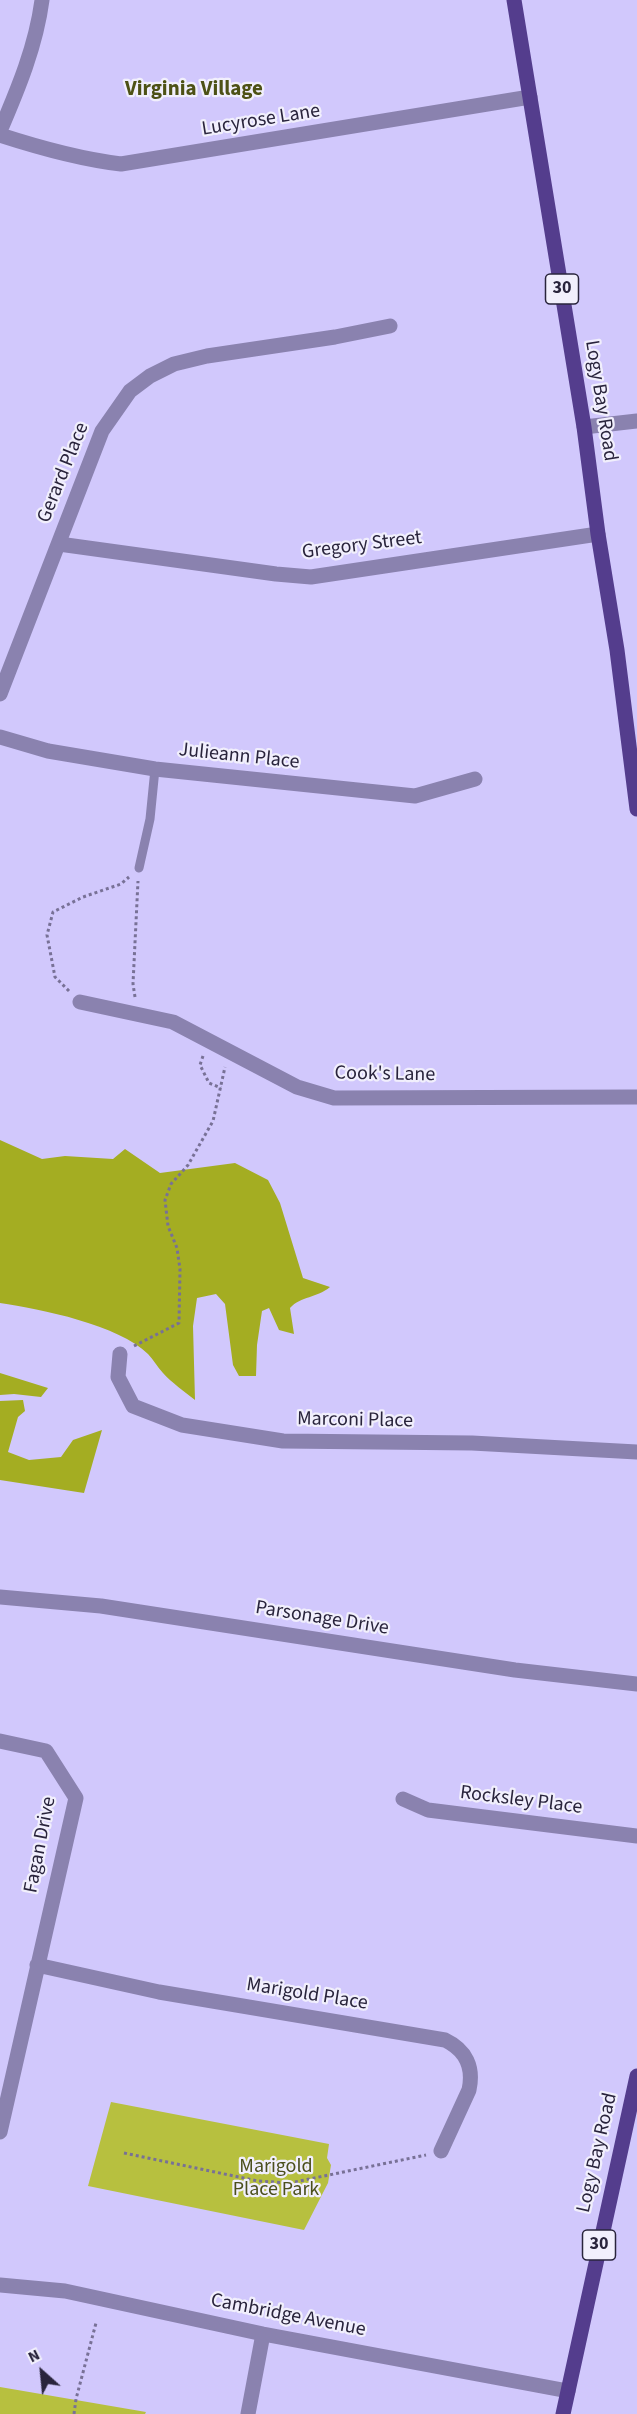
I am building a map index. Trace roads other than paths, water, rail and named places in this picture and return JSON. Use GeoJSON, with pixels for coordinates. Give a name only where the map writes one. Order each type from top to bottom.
{"type":"FeatureCollection","features":[{"type":"Feature","properties":{"kind":"main road","name":"Logy Bay Road"},"geometry":{"type":"LineString","coordinates":[[514,0],[584,427],[598,534],[617,650],[637,809]]}},
{"type":"Feature","properties":{"kind":"main road","name":"Logy Bay Road"},"geometry":{"type":"LineString","coordinates":[[563,2414],[637,2076]]}},
{"type":"Feature","properties":{"kind":"street"},"geometry":{"type":"LineString","coordinates":[[0,133],[33,42],[42,0]]}},
{"type":"Feature","properties":{"kind":"street","name":"Lucyrose Lane"},"geometry":{"type":"LineString","coordinates":[[0,133],[35,147],[93,161],[121,164],[530,97]]}},
{"type":"Feature","properties":{"kind":"street","name":"Gerard Place"},"geometry":{"type":"LineString","coordinates":[[0,694],[102,431],[130,391],[150,375],[174,364],[207,356],[335,337],[390,326]]}},
{"type":"Feature","properties":{"kind":"street"},"geometry":{"type":"LineString","coordinates":[[584,427],[637,421]]}},
{"type":"Feature","properties":{"kind":"street","name":"Gregory Street"},"geometry":{"type":"LineString","coordinates":[[58,544],[311,577],[598,534]]}},
{"type":"Feature","properties":{"kind":"street","name":"Julieann Place"},"geometry":{"type":"LineString","coordinates":[[0,737],[48,751],[155,769],[415,796],[475,779]]}},
{"type":"Feature","properties":{"kind":"street","name":"Cook's Lane"},"geometry":{"type":"LineString","coordinates":[[80,1002],[173,1022],[297,1087],[334,1098],[637,1097]]}},
{"type":"Feature","properties":{"kind":"street","name":"Marconi Place"},"geometry":{"type":"LineString","coordinates":[[120,1354],[118,1377],[133,1406],[182,1425],[284,1441],[472,1443],[637,1452]]}},
{"type":"Feature","properties":{"kind":"street","name":"Parsonage Drive"},"geometry":{"type":"LineString","coordinates":[[0,1597],[101,1606],[514,1670],[637,1684]]}},
{"type":"Feature","properties":{"kind":"street","name":"Fagan Drive"},"geometry":{"type":"LineString","coordinates":[[0,1741],[46,1751],[76,1798],[0,2132]]}},
{"type":"Feature","properties":{"kind":"street","name":"Rocksley Place"},"geometry":{"type":"LineString","coordinates":[[403,1799],[428,1810],[637,1836]]}},
{"type":"Feature","properties":{"kind":"street","name":"Marigold Place"},"geometry":{"type":"LineString","coordinates":[[37,1965],[150,1990],[445,2040],[454,2044],[468,2061],[471,2081],[441,2151]]}},
{"type":"Feature","properties":{"kind":"street","name":"Cambridge Avenue"},"geometry":{"type":"LineString","coordinates":[[0,2285],[65,2291],[263,2334],[568,2391]]}},
{"type":"Feature","properties":{"kind":"street"},"geometry":{"type":"LineString","coordinates":[[248,2414],[263,2334]]}},
{"type":"Feature","properties":{"kind":"lane"},"geometry":{"type":"LineString","coordinates":[[139,867],[150,819],[155,769]]}},
{"type":"Feature","properties":{"kind":"district","name":"Virginia Village"},"geometry":{"type":"Point","coordinates":[194,90]}},
{"type":"Feature","properties":{"kind":"park label","name":"Marigold Place Park"},"geometry":{"type":"Point","coordinates":[276,2180]}}]}
